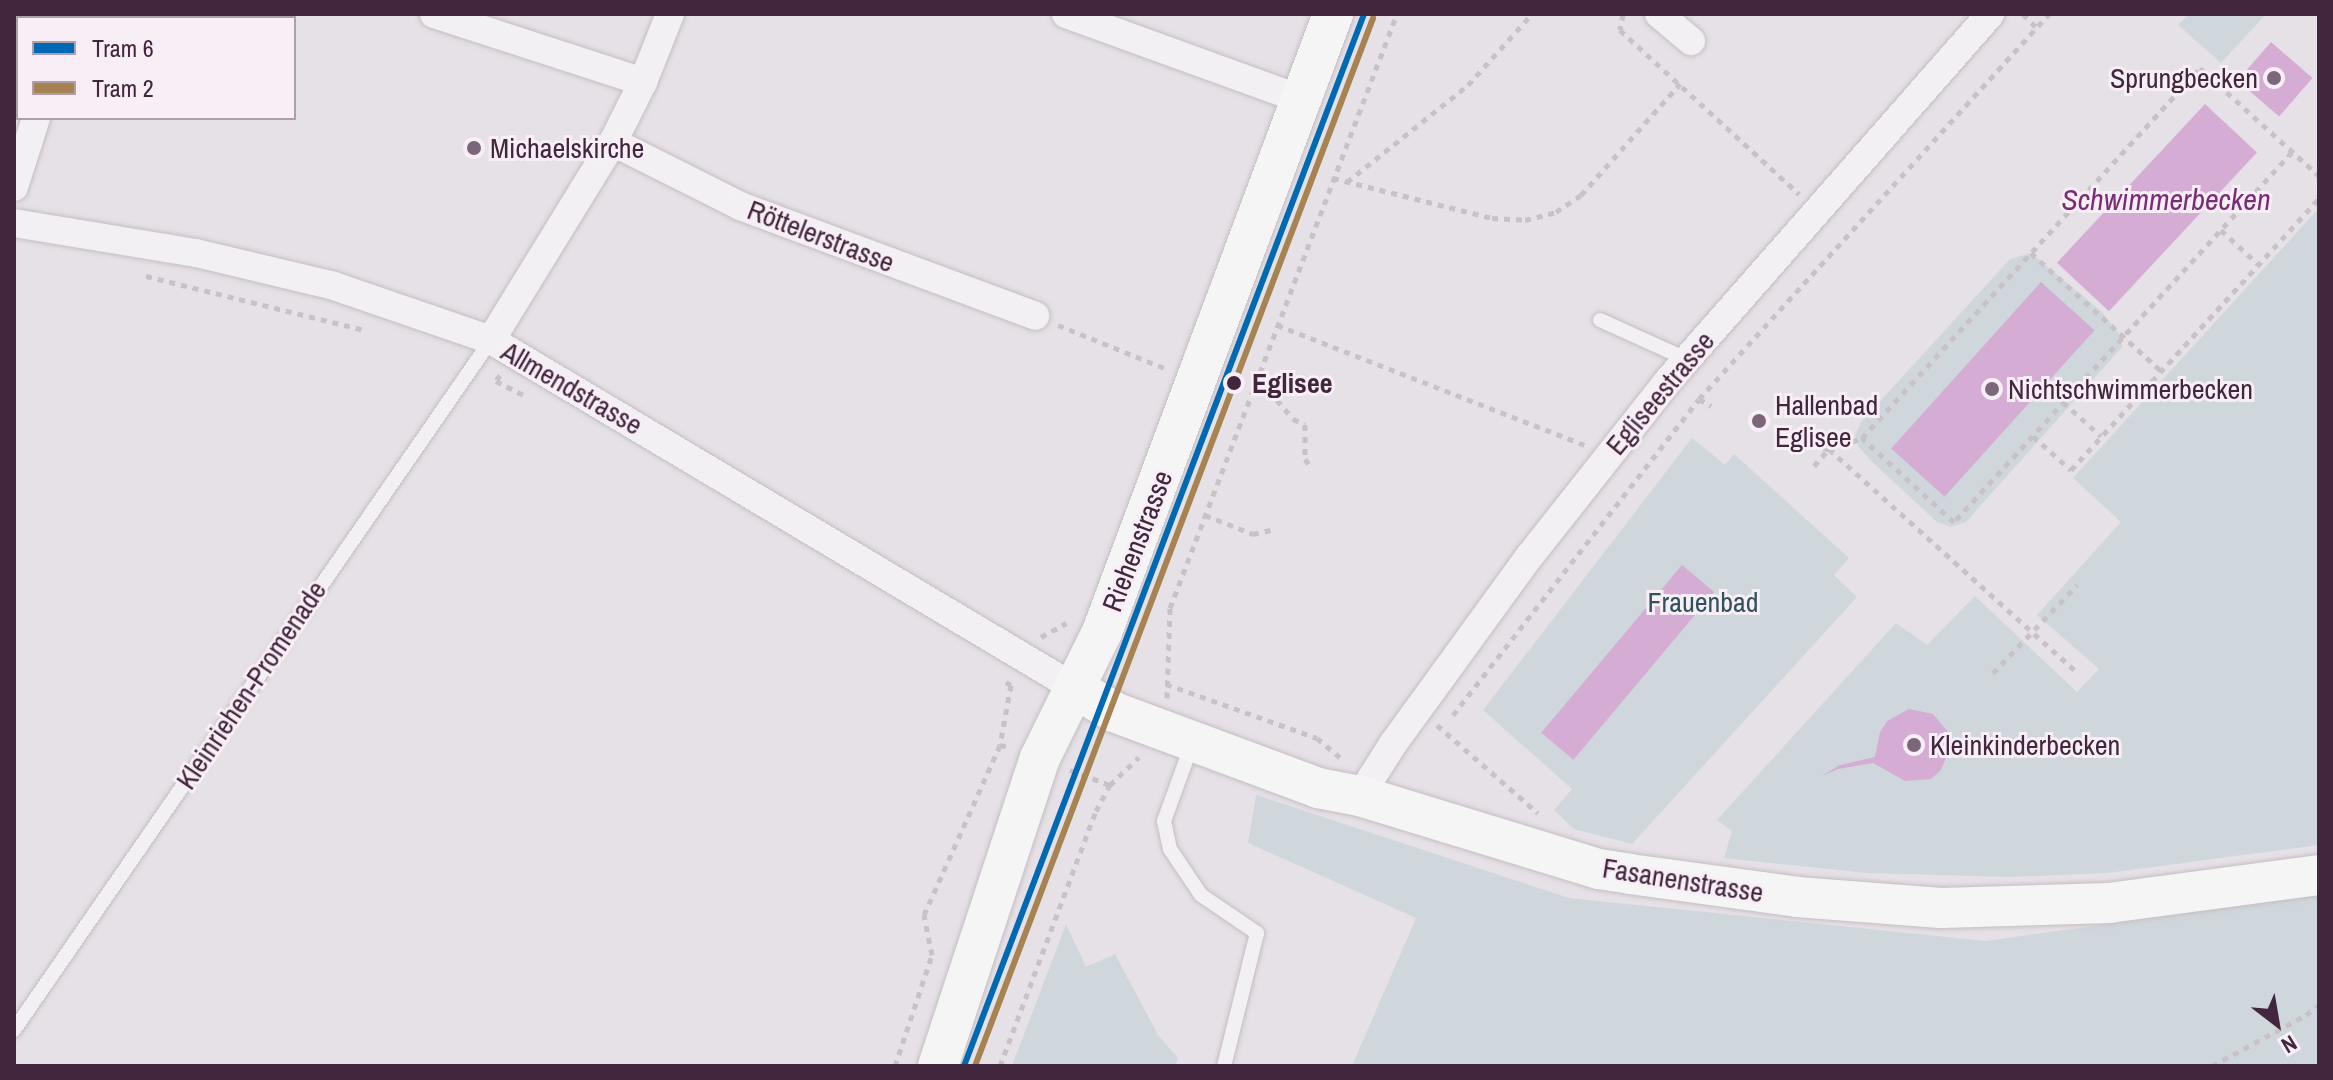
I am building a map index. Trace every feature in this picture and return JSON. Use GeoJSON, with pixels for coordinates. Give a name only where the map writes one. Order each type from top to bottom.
{"type":"FeatureCollection","features":[{"type":"Feature","properties":{"kind":"main road","name":"Riehenstrasse"},"geometry":{"type":"LineString","coordinates":[[938,1066],[1040,758],[1102,632],[1333,14]]}},
{"type":"Feature","properties":{"kind":"main road","name":"Fasanenstrasse"},"geometry":{"type":"LineString","coordinates":[[1075,688],[1114,712],[1318,788],[1363,790],[1599,869],[1866,904],[1941,908],[2109,903],[2319,875]]}},
{"type":"Feature","properties":{"kind":"street"},"geometry":{"type":"LineString","coordinates":[[434,14],[643,82]]}},
{"type":"Feature","properties":{"kind":"street"},"geometry":{"type":"LineString","coordinates":[[503,347],[613,142],[643,82],[670,14]]}},
{"type":"Feature","properties":{"kind":"street"},"geometry":{"type":"LineString","coordinates":[[1066,14],[1303,100]]}},
{"type":"Feature","properties":{"kind":"street"},"geometry":{"type":"LineString","coordinates":[[1659,14],[1691,41]]}},
{"type":"Feature","properties":{"kind":"street","name":"Egliseestrasse"},"geometry":{"type":"LineString","coordinates":[[1363,790],[1417,709],[1605,458],[1686,359],[1990,14]]}},
{"type":"Feature","properties":{"kind":"street"},"geometry":{"type":"LineString","coordinates":[[14,187],[35,120]]}},
{"type":"Feature","properties":{"kind":"street","name":"Röttelerstrasse"},"geometry":{"type":"LineString","coordinates":[[613,142],[740,206],[1035,316]]}},
{"type":"Feature","properties":{"kind":"street","name":"Allmendstrasse"},"geometry":{"type":"LineString","coordinates":[[14,223],[196,253],[334,286],[503,347],[1075,688]]}},
{"type":"Feature","properties":{"kind":"lane"},"geometry":{"type":"LineString","coordinates":[[1600,320],[1686,359]]}},
{"type":"Feature","properties":{"kind":"lane","name":"Kleinriehen-Promenade"},"geometry":{"type":"LineString","coordinates":[[14,1030],[469,367],[503,347]]}},
{"type":"Feature","properties":{"kind":"lane"},"geometry":{"type":"LineString","coordinates":[[1193,742],[1164,821],[1170,849],[1201,895],[1257,933],[1224,1066]]}},
{"type":"Feature","properties":{"kind":"path"},"geometry":{"type":"LineString","coordinates":[[1363,790],[1317,738],[1166,684],[1170,608],[1397,14]]}},
{"type":"Feature","properties":{"kind":"path"},"geometry":{"type":"LineString","coordinates":[[1347,182],[1468,85],[1532,14]]}},
{"type":"Feature","properties":{"kind":"path"},"geometry":{"type":"LineString","coordinates":[[1623,14],[1620,30],[1818,211]]}},
{"type":"Feature","properties":{"kind":"path"},"geometry":{"type":"LineString","coordinates":[[2023,14],[2036,27]]}},
{"type":"Feature","properties":{"kind":"path"},"geometry":{"type":"LineString","coordinates":[[1452,716],[1699,399],[2049,14]]}},
{"type":"Feature","properties":{"kind":"path"},"geometry":{"type":"LineString","coordinates":[[1814,466],[1829,449],[1862,438],[2200,68],[2319,176]]}},
{"type":"Feature","properties":{"kind":"path"},"geometry":{"type":"LineString","coordinates":[[1333,178],[1492,218],[1525,220],[1556,212],[1581,195],[1680,84]]}},
{"type":"Feature","properties":{"kind":"path"},"geometry":{"type":"LineString","coordinates":[[1862,438],[1954,522],[2292,152]]}},
{"type":"Feature","properties":{"kind":"path"},"geometry":{"type":"LineString","coordinates":[[2033,435],[2071,470],[2319,198]]}},
{"type":"Feature","properties":{"kind":"path"},"geometry":{"type":"LineString","coordinates":[[2220,230],[2258,264]]}},
{"type":"Feature","properties":{"kind":"path"},"geometry":{"type":"LineString","coordinates":[[2031,253],[2161,371]]}},
{"type":"Feature","properties":{"kind":"path"},"geometry":{"type":"LineString","coordinates":[[143,276],[371,331]]}},
{"type":"Feature","properties":{"kind":"path"},"geometry":{"type":"LineString","coordinates":[[1035,316],[1167,369]]}},
{"type":"Feature","properties":{"kind":"path"},"geometry":{"type":"LineString","coordinates":[[1277,325],[1575,438],[1605,458]]}},
{"type":"Feature","properties":{"kind":"path"},"geometry":{"type":"LineString","coordinates":[[496,381],[503,347]]}},
{"type":"Feature","properties":{"kind":"path"},"geometry":{"type":"LineString","coordinates":[[469,367],[535,402]]}},
{"type":"Feature","properties":{"kind":"path"},"geometry":{"type":"LineString","coordinates":[[1254,384],[1269,391],[1293,419],[1305,424],[1305,459],[1310,466]]}},
{"type":"Feature","properties":{"kind":"path"},"geometry":{"type":"LineString","coordinates":[[2063,402],[2101,436]]}},
{"type":"Feature","properties":{"kind":"path"},"geometry":{"type":"LineString","coordinates":[[1800,442],[1829,449],[2079,674]]}},
{"type":"Feature","properties":{"kind":"path"},"geometry":{"type":"LineString","coordinates":[[1205,515],[1253,534],[1271,530]]}},
{"type":"Feature","properties":{"kind":"path"},"geometry":{"type":"LineString","coordinates":[[1993,673],[2077,585]]}},
{"type":"Feature","properties":{"kind":"path"},"geometry":{"type":"LineString","coordinates":[[895,1066],[932,955],[924,915],[1000,745],[1011,685],[1001,678]]}},
{"type":"Feature","properties":{"kind":"path"},"geometry":{"type":"LineString","coordinates":[[1417,709],[1543,819]]}},
{"type":"Feature","properties":{"kind":"path"},"geometry":{"type":"LineString","coordinates":[[1000,745],[1110,785]]}},
{"type":"Feature","properties":{"kind":"path"},"geometry":{"type":"LineString","coordinates":[[1000,1066],[1069,878],[1110,785],[1140,756]]}},
{"type":"Feature","properties":{"kind":"path"},"geometry":{"type":"LineString","coordinates":[[2212,1066],[2319,1005]]}},
{"type":"Feature","properties":{"kind":"green space"},"geometry":{"type":"Polygon","coordinates":[[[2189,14],[2266,14],[2221,63],[2178,25],[2189,14]]]}},
{"type":"Feature","properties":{"kind":"green space"},"geometry":{"type":"Polygon","coordinates":[[[2319,208],[2319,845],[2108,873],[2011,877],[1866,873],[1724,858],[1732,831],[1717,820],[1896,623],[1927,645],[1975,596],[2077,692],[2099,669],[2037,615],[2121,522],[2073,478],[2319,208]]]}},
{"type":"Feature","properties":{"kind":"green space"},"geometry":{"type":"Polygon","coordinates":[[[2031,253],[2101,311],[2121,336],[2122,347],[1966,522],[1951,527],[1937,522],[1871,461],[1859,447],[1855,435],[1862,421],[2010,259],[2031,253]]]}},
{"type":"Feature","properties":{"kind":"green space","name":"Frauenbad"},"geometry":{"type":"Polygon","coordinates":[[[1692,438],[1725,465],[1734,454],[1849,558],[1834,575],[1857,597],[1632,844],[1574,829],[1554,810],[1572,789],[1483,710],[1692,438]]]}},
{"type":"Feature","properties":{"kind":"green space"},"geometry":{"type":"Polygon","coordinates":[[[1256,795],[1569,898],[1985,941],[2319,895],[2319,1066],[1352,1066],[1416,918],[1248,843],[1256,795]]]}},
{"type":"Feature","properties":{"kind":"green space"},"geometry":{"type":"Polygon","coordinates":[[[1066,924],[1086,967],[1115,954],[1158,1035],[1178,1058],[1175,1066],[1012,1066],[1066,924]]]}},
{"type":"Feature","properties":{"kind":"water","name":"Sprungbecken"},"geometry":{"type":"Polygon","coordinates":[[[2271,42],[2313,78],[2279,117],[2238,80],[2271,42]]]}},
{"type":"Feature","properties":{"kind":"water","name":"Schwimmerbecken"},"geometry":{"type":"Polygon","coordinates":[[[2205,104],[2257,152],[2109,311],[2057,263],[2205,104]]]}},
{"type":"Feature","properties":{"kind":"water","name":"Nichtschwimmerbecken"},"geometry":{"type":"Polygon","coordinates":[[[2041,282],[2095,330],[1945,497],[1891,448],[2041,282]]]}},
{"type":"Feature","properties":{"kind":"water","name":"Frauenbad"},"geometry":{"type":"Polygon","coordinates":[[[1682,565],[1714,592],[1573,760],[1541,733],[1682,565]]]}},
{"type":"Feature","properties":{"kind":"water","name":"Kleinkinderbecken"},"geometry":{"type":"Polygon","coordinates":[[[1909,709],[1933,714],[1949,733],[1951,746],[1941,770],[1931,779],[1905,781],[1873,763],[1838,769],[1822,776],[1840,765],[1875,757],[1880,732],[1887,721],[1909,709]]]}},
{"type":"Feature","properties":{"kind":"tram line","name":"6"},"geometry":{"type":"LineString","coordinates":[[964,1066],[1364,14]]}},
{"type":"Feature","properties":{"kind":"tram line","name":"2"},"geometry":{"type":"LineString","coordinates":[[975,1066],[1373,18]]}},
{"type":"Feature","properties":{"kind":"place","name":"Sprungbecken"},"geometry":{"type":"Point","coordinates":[2274,78]}},
{"type":"Feature","properties":{"kind":"place","name":"Michaelskirche"},"geometry":{"type":"Point","coordinates":[474,148]}},
{"type":"Feature","properties":{"kind":"place","name":"Eglisee"},"geometry":{"type":"Point","coordinates":[1234,383]}},
{"type":"Feature","properties":{"kind":"place","name":"Nichtschwimmerbecken"},"geometry":{"type":"Point","coordinates":[1992,389]}},
{"type":"Feature","properties":{"kind":"place","name":"Hallenbad Eglisee"},"geometry":{"type":"Point","coordinates":[1759,421]}},
{"type":"Feature","properties":{"kind":"place","name":"Kleinkinderbecken"},"geometry":{"type":"Point","coordinates":[1914,745]}}]}
